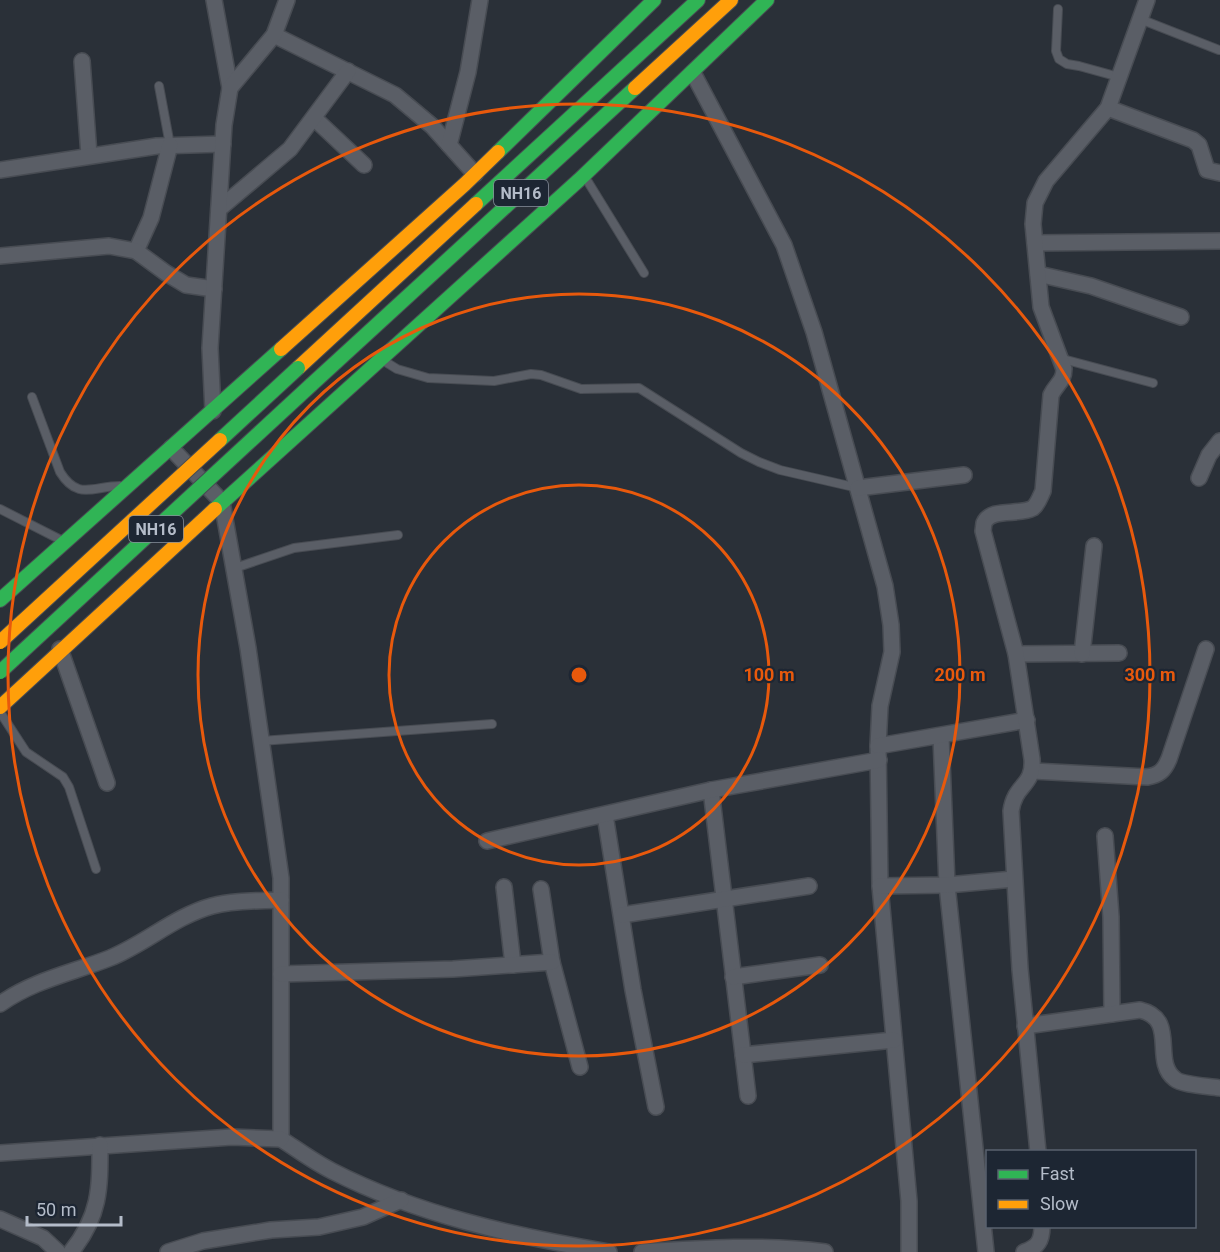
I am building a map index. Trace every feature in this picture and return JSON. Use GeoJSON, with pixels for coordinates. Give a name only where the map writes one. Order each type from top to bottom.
{"type":"FeatureCollection","features":[{"type":"Feature","properties":{"kind":"main road"},"geometry":{"type":"LineString","coordinates":[[0,600],[475,174],[654,0]]}},
{"type":"Feature","properties":{"kind":"main road","name":"NH16"},"geometry":{"type":"LineString","coordinates":[[0,642],[698,0]]}},
{"type":"Feature","properties":{"kind":"main road","name":"NH16"},"geometry":{"type":"LineString","coordinates":[[0,672],[731,0]]}},
{"type":"Feature","properties":{"kind":"main road"},"geometry":{"type":"LineString","coordinates":[[0,707],[222,502],[584,177],[767,0]]}},
{"type":"Feature","properties":{"kind":"street"},"geometry":{"type":"LineString","coordinates":[[213,411],[210,348],[223,144],[230,88],[214,0]]}},
{"type":"Feature","properties":{"kind":"street"},"geometry":{"type":"LineString","coordinates":[[230,88],[274,34],[287,0]]}},
{"type":"Feature","properties":{"kind":"street"},"geometry":{"type":"LineString","coordinates":[[449,145],[468,72],[480,0]]}},
{"type":"Feature","properties":{"kind":"street"},"geometry":{"type":"LineString","coordinates":[[1038,1150],[1025,1026],[1011,811],[1013,799],[1019,789],[1030,779],[1033,771],[1016,654],[983,531],[984,523],[990,516],[1024,511],[1038,502],[1043,491],[1051,394],[1064,377],[1064,369],[1041,307],[1033,224],[1035,203],[1046,181],[1108,108],[1147,0]]}},
{"type":"Feature","properties":{"kind":"street"},"geometry":{"type":"LineString","coordinates":[[274,34],[395,95],[432,126],[475,174]]}},
{"type":"Feature","properties":{"kind":"street"},"geometry":{"type":"LineString","coordinates":[[82,61],[88,155]]}},
{"type":"Feature","properties":{"kind":"street"},"geometry":{"type":"LineString","coordinates":[[219,209],[290,149],[348,71]]}},
{"type":"Feature","properties":{"kind":"street"},"geometry":{"type":"LineString","coordinates":[[693,73],[784,245],[814,332],[885,586],[891,625],[892,652],[880,706],[878,753],[880,886],[909,1201],[909,1252]]}},
{"type":"Feature","properties":{"kind":"street"},"geometry":{"type":"LineString","coordinates":[[1108,108],[1193,140],[1199,145],[1207,170],[1220,173]]}},
{"type":"Feature","properties":{"kind":"street"},"geometry":{"type":"LineString","coordinates":[[314,118],[364,165]]}},
{"type":"Feature","properties":{"kind":"street"},"geometry":{"type":"LineString","coordinates":[[0,170],[88,155],[170,145],[223,144]]}},
{"type":"Feature","properties":{"kind":"street"},"geometry":{"type":"LineString","coordinates":[[136,251],[151,218],[170,145]]}},
{"type":"Feature","properties":{"kind":"street"},"geometry":{"type":"LineString","coordinates":[[1035,243],[1220,241]]}},
{"type":"Feature","properties":{"kind":"street"},"geometry":{"type":"LineString","coordinates":[[0,256],[109,246],[136,251],[186,285],[214,289]]}},
{"type":"Feature","properties":{"kind":"street"},"geometry":{"type":"LineString","coordinates":[[1038,274],[1091,286],[1181,317]]}},
{"type":"Feature","properties":{"kind":"street"},"geometry":{"type":"LineString","coordinates":[[1199,478],[1209,455],[1220,441]]}},
{"type":"Feature","properties":{"kind":"street"},"geometry":{"type":"LineString","coordinates":[[171,448],[222,502],[232,569],[248,648],[281,878],[281,1139]]}},
{"type":"Feature","properties":{"kind":"street"},"geometry":{"type":"LineString","coordinates":[[858,488],[964,475]]}},
{"type":"Feature","properties":{"kind":"street"},"geometry":{"type":"LineString","coordinates":[[1082,654],[1094,546]]}},
{"type":"Feature","properties":{"kind":"street"},"geometry":{"type":"LineString","coordinates":[[1033,771],[1147,777],[1158,775],[1166,768],[1206,649]]}},
{"type":"Feature","properties":{"kind":"street"},"geometry":{"type":"LineString","coordinates":[[60,650],[107,783]]}},
{"type":"Feature","properties":{"kind":"street"},"geometry":{"type":"LineString","coordinates":[[1016,654],[1119,653]]}},
{"type":"Feature","properties":{"kind":"street"},"geometry":{"type":"LineString","coordinates":[[487,840],[878,753],[941,736],[1027,720]]}},
{"type":"Feature","properties":{"kind":"street"},"geometry":{"type":"LineString","coordinates":[[941,736],[947,885],[986,1252]]}},
{"type":"Feature","properties":{"kind":"street"},"geometry":{"type":"LineString","coordinates":[[711,790],[748,1096]]}},
{"type":"Feature","properties":{"kind":"street"},"geometry":{"type":"LineString","coordinates":[[605,815],[633,990],[656,1107]]}},
{"type":"Feature","properties":{"kind":"street"},"geometry":{"type":"LineString","coordinates":[[1105,836],[1111,917],[1112,1014]]}},
{"type":"Feature","properties":{"kind":"street"},"geometry":{"type":"LineString","coordinates":[[880,886],[947,885],[1014,879]]}},
{"type":"Feature","properties":{"kind":"street"},"geometry":{"type":"LineString","coordinates":[[622,915],[809,886]]}},
{"type":"Feature","properties":{"kind":"street"},"geometry":{"type":"LineString","coordinates":[[504,887],[513,965]]}},
{"type":"Feature","properties":{"kind":"street"},"geometry":{"type":"LineString","coordinates":[[541,889],[552,962],[580,1067]]}},
{"type":"Feature","properties":{"kind":"street"},"geometry":{"type":"LineString","coordinates":[[0,1004],[35,984],[110,958],[136,946],[188,916],[212,906],[237,902],[281,900]]}},
{"type":"Feature","properties":{"kind":"street"},"geometry":{"type":"LineString","coordinates":[[281,974],[442,969],[552,962]]}},
{"type":"Feature","properties":{"kind":"street"},"geometry":{"type":"LineString","coordinates":[[733,978],[820,965]]}},
{"type":"Feature","properties":{"kind":"street"},"geometry":{"type":"LineString","coordinates":[[1025,1026],[1140,1010],[1152,1012],[1163,1034],[1169,1073],[1176,1080],[1220,1088]]}},
{"type":"Feature","properties":{"kind":"street"},"geometry":{"type":"LineString","coordinates":[[743,1055],[894,1040]]}},
{"type":"Feature","properties":{"kind":"street"},"geometry":{"type":"LineString","coordinates":[[0,1152],[232,1137],[281,1139],[330,1170],[401,1200],[465,1222],[535,1240],[609,1252]]}},
{"type":"Feature","properties":{"kind":"street"},"geometry":{"type":"LineString","coordinates":[[71,1252],[94,1214],[100,1186],[100,1145]]}},
{"type":"Feature","properties":{"kind":"street"},"geometry":{"type":"LineString","coordinates":[[168,1252],[203,1241],[271,1230],[319,1227],[383,1209],[401,1200]]}},
{"type":"Feature","properties":{"kind":"street"},"geometry":{"type":"LineString","coordinates":[[0,1219],[43,1238],[58,1252]]}},
{"type":"Feature","properties":{"kind":"street"},"geometry":{"type":"LineString","coordinates":[[1024,1252],[1037,1246],[1042,1236],[1042,1228]]}},
{"type":"Feature","properties":{"kind":"street"},"geometry":{"type":"LineString","coordinates":[[642,1252],[700,1248],[766,1248],[825,1252]]}},
{"type":"Feature","properties":{"kind":"lane"},"geometry":{"type":"LineString","coordinates":[[1058,9],[1056,51],[1059,59],[1067,64],[1119,77]]}},
{"type":"Feature","properties":{"kind":"lane"},"geometry":{"type":"LineString","coordinates":[[1140,19],[1219,50]]}},
{"type":"Feature","properties":{"kind":"lane"},"geometry":{"type":"LineString","coordinates":[[159,86],[170,145]]}},
{"type":"Feature","properties":{"kind":"lane"},"geometry":{"type":"LineString","coordinates":[[584,177],[644,273]]}},
{"type":"Feature","properties":{"kind":"lane"},"geometry":{"type":"LineString","coordinates":[[1059,358],[1153,383]]}},
{"type":"Feature","properties":{"kind":"lane"},"geometry":{"type":"LineString","coordinates":[[381,359],[397,369],[428,378],[494,381],[531,374],[541,375],[581,389],[639,388],[759,462],[780,470],[858,488]]}},
{"type":"Feature","properties":{"kind":"lane"},"geometry":{"type":"LineString","coordinates":[[32,397],[60,472],[66,482],[75,488],[95,491],[110,487],[126,487]]}},
{"type":"Feature","properties":{"kind":"lane"},"geometry":{"type":"LineString","coordinates":[[0,509],[65,542]]}},
{"type":"Feature","properties":{"kind":"lane"},"geometry":{"type":"LineString","coordinates":[[232,569],[294,548],[398,535]]}},
{"type":"Feature","properties":{"kind":"lane"},"geometry":{"type":"LineString","coordinates":[[0,711],[26,752],[63,777],[69,787],[96,869]]}},
{"type":"Feature","properties":{"kind":"lane"},"geometry":{"type":"LineString","coordinates":[[261,741],[492,724]]}},
{"type":"Feature","properties":{"kind":"traffic: fast"},"geometry":{"type":"LineString","coordinates":[[498,152],[654,0]]}},
{"type":"Feature","properties":{"kind":"traffic: fast"},"geometry":{"type":"LineString","coordinates":[[476,204],[698,0]]}},
{"type":"Feature","properties":{"kind":"traffic: fast"},"geometry":{"type":"LineString","coordinates":[[215,509],[579,180],[767,0]]}},
{"type":"Feature","properties":{"kind":"traffic: fast"},"geometry":{"type":"LineString","coordinates":[[311,385],[635,88]]}},
{"type":"Feature","properties":{"kind":"traffic: fast"},"geometry":{"type":"LineString","coordinates":[[0,600],[281,349]]}},
{"type":"Feature","properties":{"kind":"traffic: fast"},"geometry":{"type":"LineString","coordinates":[[220,440],[298,368]]}},
{"type":"Feature","properties":{"kind":"traffic: fast"},"geometry":{"type":"LineString","coordinates":[[0,672],[311,385]]}},
{"type":"Feature","properties":{"kind":"traffic: slow"},"geometry":{"type":"LineString","coordinates":[[635,88],[731,0]]}},
{"type":"Feature","properties":{"kind":"traffic: slow"},"geometry":{"type":"LineString","coordinates":[[281,349],[498,152]]}},
{"type":"Feature","properties":{"kind":"traffic: slow"},"geometry":{"type":"LineString","coordinates":[[298,368],[476,204]]}},
{"type":"Feature","properties":{"kind":"traffic: slow"},"geometry":{"type":"LineString","coordinates":[[0,642],[220,440]]}},
{"type":"Feature","properties":{"kind":"traffic: slow"},"geometry":{"type":"LineString","coordinates":[[0,707],[215,509]]}}]}
